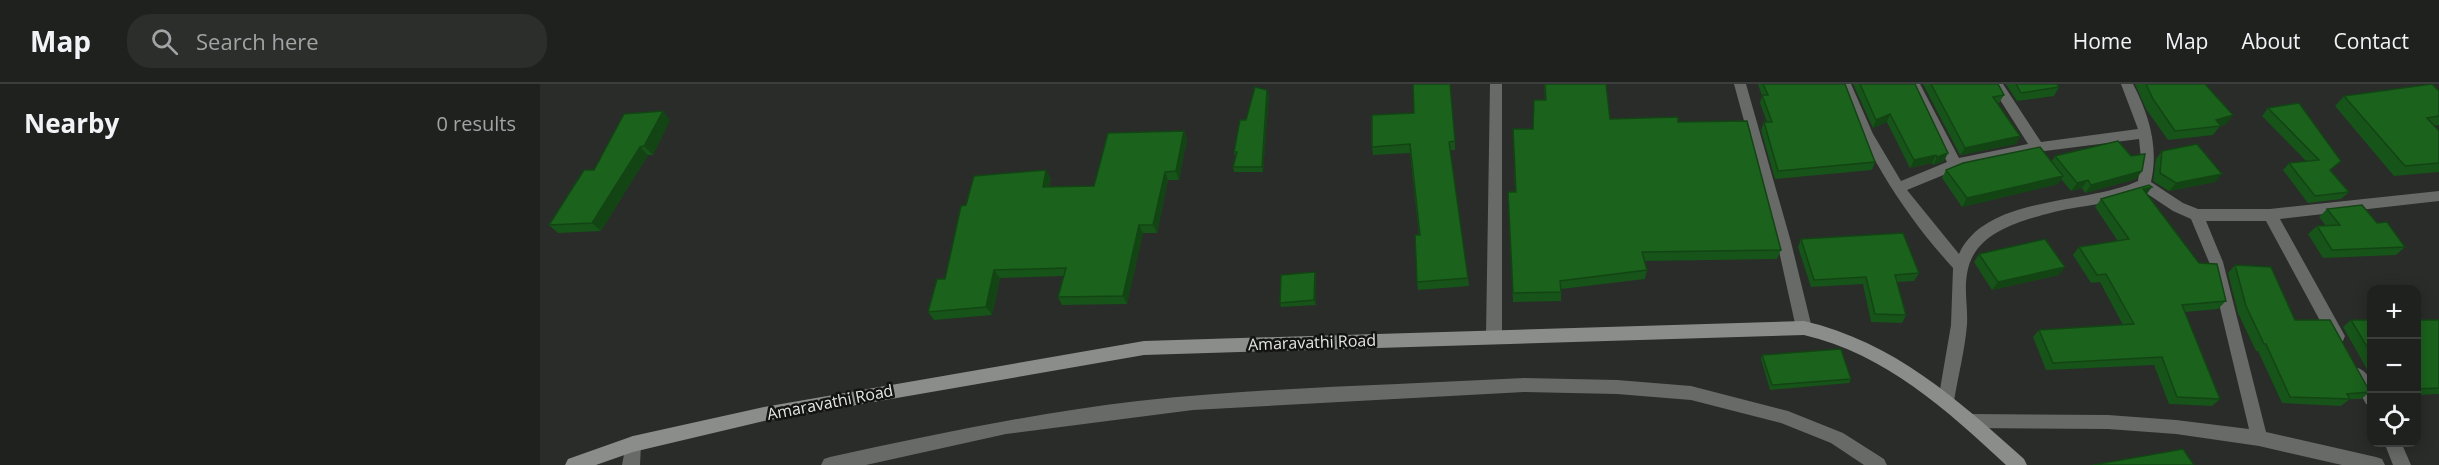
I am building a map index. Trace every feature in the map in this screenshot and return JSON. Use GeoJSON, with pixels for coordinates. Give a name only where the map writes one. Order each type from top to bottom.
{"type":"FeatureCollection","features":[{"type":"Feature","properties":{"kind":"main road","name":"Amaravathi Road"},"geometry":{"type":"LineString","coordinates":[[574,465],[633,444],[851,398],[1144,348],[1804,328],[1834,335],[1861,346],[1901,368],[1946,401],[2018,465]]}},
{"type":"Feature","properties":{"kind":"street"},"geometry":{"type":"LineString","coordinates":[[1494,336],[1496,84]]}},
{"type":"Feature","properties":{"kind":"street"},"geometry":{"type":"LineString","coordinates":[[1740,84],[1784,242],[1804,328]]}},
{"type":"Feature","properties":{"kind":"street"},"geometry":{"type":"LineString","coordinates":[[1845,84],[1875,150],[1898,188],[1923,225],[1961,267]]}},
{"type":"Feature","properties":{"kind":"street"},"geometry":{"type":"LineString","coordinates":[[1914,84],[1955,164]]}},
{"type":"Feature","properties":{"kind":"street"},"geometry":{"type":"LineString","coordinates":[[1996,84],[2037,147]]}},
{"type":"Feature","properties":{"kind":"street"},"geometry":{"type":"LineString","coordinates":[[1946,401],[1958,326],[1961,267],[1969,247],[1980,234],[2021,215],[2088,198],[2130,192],[2144,184],[2149,168],[2146,133],[2127,84]]}},
{"type":"Feature","properties":{"kind":"street"},"geometry":{"type":"LineString","coordinates":[[1898,188],[1955,164],[2037,147],[2146,133]]}},
{"type":"Feature","properties":{"kind":"street"},"geometry":{"type":"LineString","coordinates":[[2144,184],[2178,207],[2197,215],[2270,215],[2439,196]]}},
{"type":"Feature","properties":{"kind":"street"},"geometry":{"type":"LineString","coordinates":[[2197,215],[2216,262],[2259,438]]}},
{"type":"Feature","properties":{"kind":"street"},"geometry":{"type":"LineString","coordinates":[[2270,215],[2369,393]]}},
{"type":"Feature","properties":{"kind":"street"},"geometry":{"type":"LineString","coordinates":[[830,465],[1006,428],[1136,408],[1205,402],[1524,385],[1617,387],[1691,393],[1782,416],[1837,438],[1878,465]]}},
{"type":"Feature","properties":{"kind":"street"},"geometry":{"type":"LineString","coordinates":[[1970,421],[2108,422],[2259,438],[2376,465]]}},
{"type":"Feature","properties":{"kind":"street"},"geometry":{"type":"LineString","coordinates":[[631,465],[633,444]]}},
{"type":"Feature","properties":{"kind":"street"},"geometry":{"type":"LineString","coordinates":[[2394,447],[2402,465]]}},
{"type":"Feature","properties":{"kind":"building"},"geometry":{"type":"Polygon","coordinates":[[[1413,84],[1450,84],[1455,141],[1449,142],[1468,278],[1417,282],[1415,235],[1420,235],[1410,144],[1372,147],[1372,115],[1414,113],[1413,84]]]}},
{"type":"Feature","properties":{"kind":"building"},"geometry":{"type":"Polygon","coordinates":[[[1545,84],[1606,84],[1610,119],[1678,117],[1678,122],[1747,121],[1781,250],[1642,252],[1647,270],[1560,281],[1561,292],[1513,293],[1508,192],[1516,192],[1513,129],[1533,129],[1534,100],[1546,100],[1545,84]]]}},
{"type":"Feature","properties":{"kind":"building"},"geometry":{"type":"Polygon","coordinates":[[[1763,84],[1845,84],[1875,162],[1778,171],[1764,122],[1772,122],[1762,95],[1768,95],[1763,84]]]}},
{"type":"Feature","properties":{"kind":"building"},"geometry":{"type":"Polygon","coordinates":[[[1860,84],[1915,84],[1948,153],[1914,160],[1890,114],[1876,120],[1860,84]]]}},
{"type":"Feature","properties":{"kind":"building"},"geometry":{"type":"Polygon","coordinates":[[[1931,84],[1998,84],[2004,95],[1993,97],[2020,136],[1965,148],[1931,84]]]}},
{"type":"Feature","properties":{"kind":"building"},"geometry":{"type":"Polygon","coordinates":[[[2016,84],[2057,84],[2059,87],[2021,93],[2016,84]]]}},
{"type":"Feature","properties":{"kind":"building"},"geometry":{"type":"Polygon","coordinates":[[[2146,84],[2205,84],[2233,115],[2216,120],[2221,126],[2175,131],[2153,99],[2146,84]]]}},
{"type":"Feature","properties":{"kind":"building"},"geometry":{"type":"Polygon","coordinates":[[[2432,84],[2439,91],[2439,116],[2427,118],[2439,131],[2439,163],[2405,166],[2344,96],[2432,84]]]}},
{"type":"Feature","properties":{"kind":"building"},"geometry":{"type":"Polygon","coordinates":[[[1255,87],[1267,90],[1262,167],[1233,167],[1240,120],[1246,120],[1255,87]]]}},
{"type":"Feature","properties":{"kind":"building"},"geometry":{"type":"Polygon","coordinates":[[[2299,103],[2341,161],[2330,170],[2349,192],[2315,196],[2289,163],[2319,160],[2268,108],[2299,103]]]}},
{"type":"Feature","properties":{"kind":"building"},"geometry":{"type":"Polygon","coordinates":[[[663,111],[644,146],[640,147],[592,223],[549,225],[584,170],[594,170],[624,114],[663,111]]]}},
{"type":"Feature","properties":{"kind":"building"},"geometry":{"type":"Polygon","coordinates":[[[1184,131],[1176,171],[1165,172],[1153,225],[1139,225],[1123,296],[1058,297],[1066,268],[994,270],[986,307],[928,312],[937,279],[945,279],[961,206],[966,205],[974,176],[1046,170],[1043,187],[1094,186],[1108,133],[1184,131]]]}},
{"type":"Feature","properties":{"kind":"building"},"geometry":{"type":"Polygon","coordinates":[[[2118,141],[2131,156],[2145,154],[2142,171],[2091,185],[2088,180],[2077,183],[2055,156],[2118,141]]]}},
{"type":"Feature","properties":{"kind":"building"},"geometry":{"type":"Polygon","coordinates":[[[2197,144],[2222,174],[2176,183],[2160,173],[2162,151],[2197,144]]]}},
{"type":"Feature","properties":{"kind":"building"},"geometry":{"type":"Polygon","coordinates":[[[2040,147],[2063,176],[1967,198],[1946,170],[1963,163],[2040,147]]]}},
{"type":"Feature","properties":{"kind":"building"},"geometry":{"type":"Polygon","coordinates":[[[2149,185],[2152,187],[2143,189],[2199,263],[2217,264],[2226,301],[2182,305],[2220,399],[2177,397],[2162,357],[2053,363],[2039,330],[2134,324],[2106,274],[2097,275],[2079,247],[2129,239],[2101,199],[2149,185]]]}},
{"type":"Feature","properties":{"kind":"building"},"geometry":{"type":"Polygon","coordinates":[[[2362,205],[2377,223],[2387,222],[2405,247],[2332,250],[2317,226],[2340,225],[2327,209],[2362,205]]]}},
{"type":"Feature","properties":{"kind":"building"},"geometry":{"type":"Polygon","coordinates":[[[1903,233],[1919,273],[1895,275],[1906,315],[1875,314],[1866,277],[1814,280],[1801,239],[1903,233]]]}},
{"type":"Feature","properties":{"kind":"building"},"geometry":{"type":"Polygon","coordinates":[[[2045,239],[2065,267],[1998,282],[1979,254],[2045,239]]]}},
{"type":"Feature","properties":{"kind":"building"},"geometry":{"type":"Polygon","coordinates":[[[2235,265],[2271,267],[2295,320],[2330,320],[2367,387],[2367,392],[2347,394],[2350,399],[2290,397],[2246,306],[2235,265]]]}},
{"type":"Feature","properties":{"kind":"building"},"geometry":{"type":"Polygon","coordinates":[[[1315,272],[1314,300],[1280,303],[1281,275],[1315,272]]]}},
{"type":"Feature","properties":{"kind":"building"},"geometry":{"type":"Polygon","coordinates":[[[2351,320],[2367,320],[2367,347],[2351,320]]]}},
{"type":"Feature","properties":{"kind":"building"},"geometry":{"type":"Polygon","coordinates":[[[2421,320],[2439,320],[2439,388],[2421,389],[2421,320]]]}},
{"type":"Feature","properties":{"kind":"building"},"geometry":{"type":"Polygon","coordinates":[[[1841,349],[1851,379],[1772,385],[1762,355],[1841,349]]]}},
{"type":"Feature","properties":{"kind":"building"},"geometry":{"type":"Polygon","coordinates":[[[2183,449],[2194,465],[2093,465],[2183,449]]]}}]}
